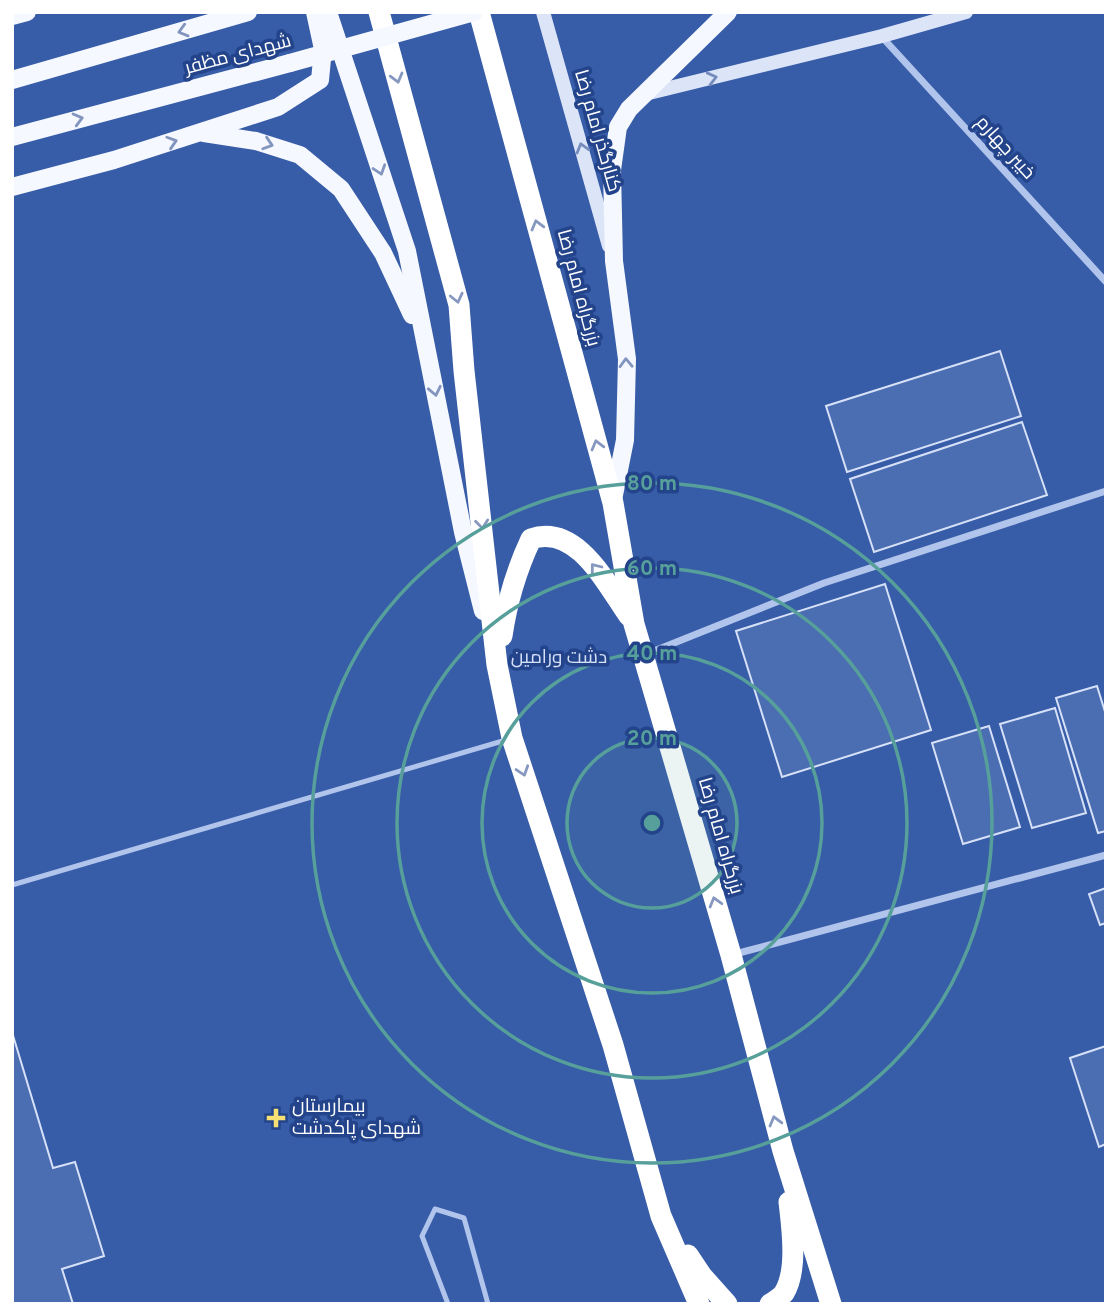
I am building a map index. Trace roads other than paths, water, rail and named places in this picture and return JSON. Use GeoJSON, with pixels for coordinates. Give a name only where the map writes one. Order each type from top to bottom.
{"type":"FeatureCollection","features":[{"type":"Feature","properties":{"kind":"highway"},"geometry":{"type":"LineString","coordinates":[[379,12],[459,305],[497,665],[512,738],[613,1045],[662,1216],[699,1304]]}},
{"type":"Feature","properties":{"kind":"highway","name":"بزرگراه امام رضا"},"geometry":{"type":"LineString","coordinates":[[479,12],[613,503],[634,624],[731,955],[783,1151],[831,1304]]}},
{"type":"Feature","properties":{"kind":"highway"},"geometry":{"type":"LineString","coordinates":[[497,665],[507,603],[517,567],[531,539],[542,535],[564,540],[586,557],[634,624]]}},
{"type":"Feature","properties":{"kind":"highway"},"geometry":{"type":"LineString","coordinates":[[770,1304],[783,1295],[792,1274],[792,1224],[783,1151]]}},
{"type":"Feature","properties":{"kind":"highway"},"geometry":{"type":"LineString","coordinates":[[662,1216],[702,1276],[727,1304]]}},
{"type":"Feature","properties":{"kind":"main road"},"geometry":{"type":"LineString","coordinates":[[12,16],[27,12]]}},
{"type":"Feature","properties":{"kind":"main road","name":"شهدای مظفر"},"geometry":{"type":"LineString","coordinates":[[12,80],[248,12]]}},
{"type":"Feature","properties":{"kind":"main road"},"geometry":{"type":"LineString","coordinates":[[12,187],[114,160],[278,107],[320,80],[323,49],[315,12]]}},
{"type":"Feature","properties":{"kind":"main road"},"geometry":{"type":"LineString","coordinates":[[328,12],[407,251],[463,533],[497,665]]}},
{"type":"Feature","properties":{"kind":"main road","name":"شهدای مظفر"},"geometry":{"type":"LineString","coordinates":[[12,137],[474,12]]}},
{"type":"Feature","properties":{"kind":"main road","name":"کنارگذر امام رضا"},"geometry":{"type":"LineString","coordinates":[[543,12],[614,261]]}},
{"type":"Feature","properties":{"kind":"main road"},"geometry":{"type":"LineString","coordinates":[[613,503],[625,440],[627,359],[614,261],[612,170],[618,127],[629,109],[728,12]]}},
{"type":"Feature","properties":{"kind":"main road"},"geometry":{"type":"LineString","coordinates":[[646,94],[882,36],[967,12]]}},
{"type":"Feature","properties":{"kind":"main road"},"geometry":{"type":"LineString","coordinates":[[201,132],[256,141],[300,155],[341,189],[383,253],[424,341]]}},
{"type":"Feature","properties":{"kind":"street","name":"خیبر چهارم"},"geometry":{"type":"LineString","coordinates":[[882,36],[1106,282]]}},
{"type":"Feature","properties":{"kind":"street"},"geometry":{"type":"LineString","coordinates":[[643,655],[824,583],[1106,491]]}},
{"type":"Feature","properties":{"kind":"street"},"geometry":{"type":"LineString","coordinates":[[731,955],[1106,855]]}},
{"type":"Feature","properties":{"kind":"lane"},"geometry":{"type":"LineString","coordinates":[[12,885],[512,738]]}},
{"type":"Feature","properties":{"kind":"lane"},"geometry":{"type":"LineString","coordinates":[[448,1304],[422,1236],[435,1209],[464,1218],[488,1304]]}},
{"type":"Feature","properties":{"kind":"place","name":"بیمارستان شهدای پاکدشت"},"geometry":{"type":"Point","coordinates":[276,1118]}},
{"type":"Feature","properties":{"kind":"park label","name":"دشت ورامین"},"geometry":{"type":"Point","coordinates":[559,658]}}]}
